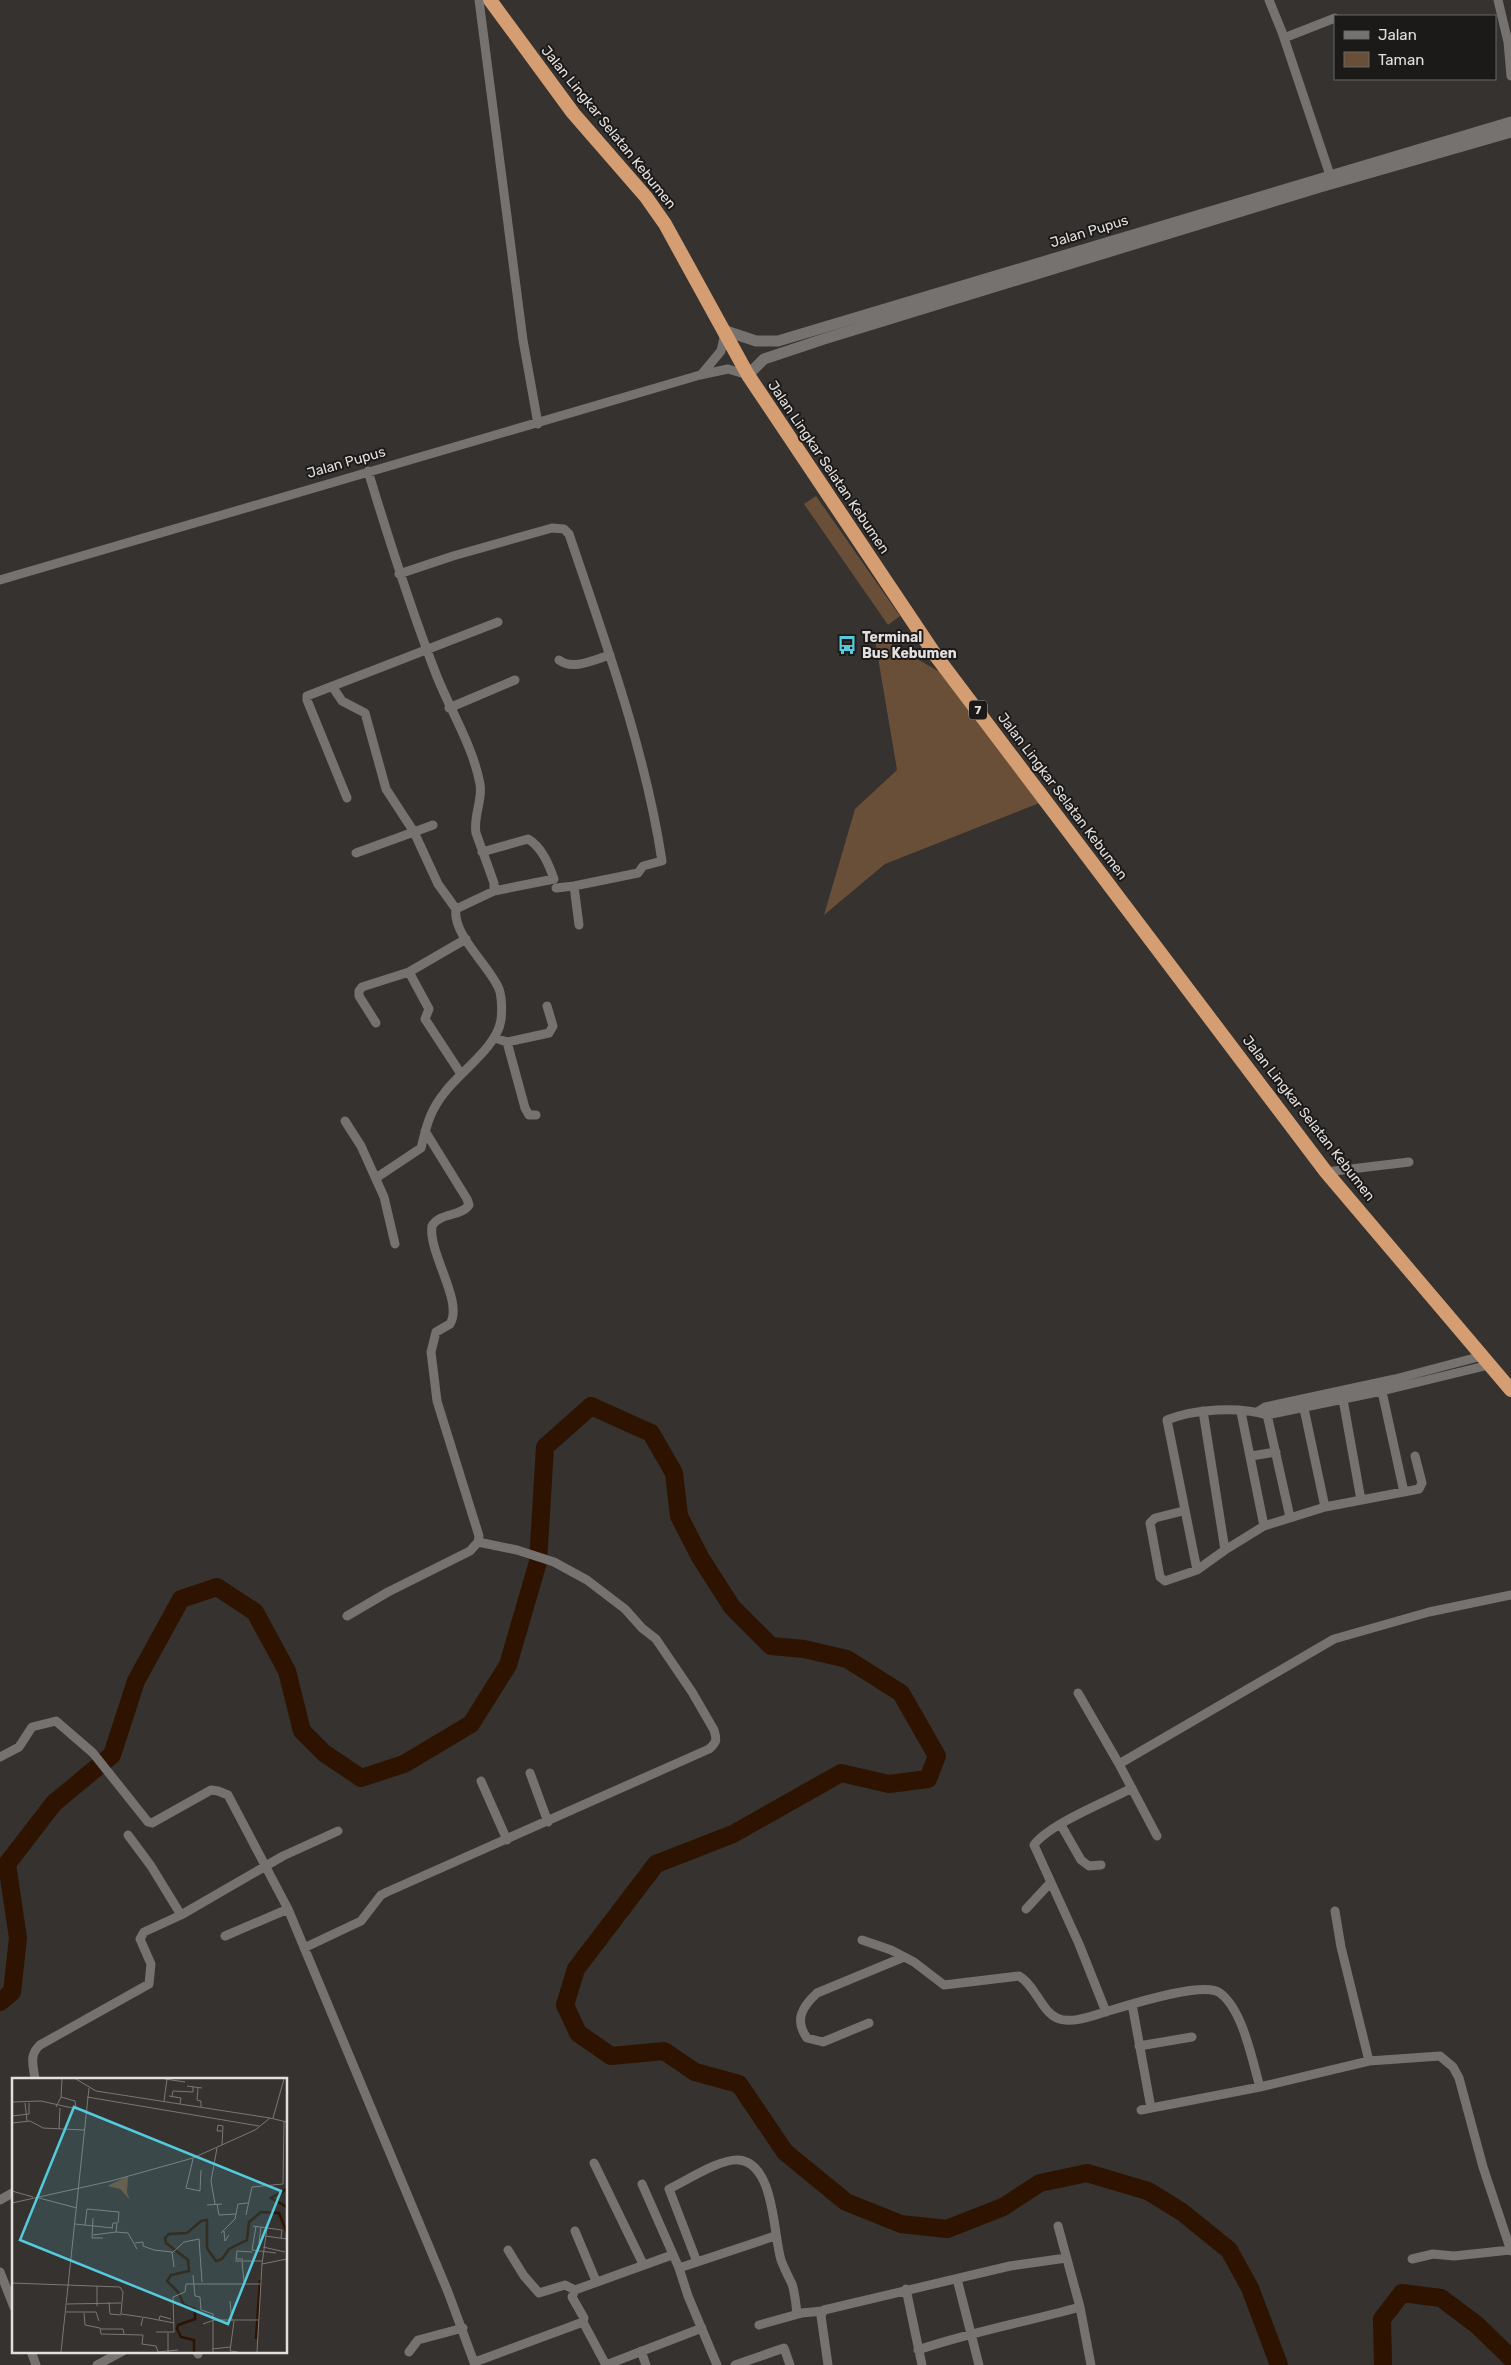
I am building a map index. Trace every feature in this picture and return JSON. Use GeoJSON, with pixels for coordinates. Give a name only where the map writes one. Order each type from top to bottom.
{"type":"FeatureCollection","features":[{"type":"Feature","properties":{"kind":"highway","name":"Jalan Lingkar Selatan Kebumen"},"geometry":{"type":"LineString","coordinates":[[490,0],[573,113],[646,196],[665,224],[726,331],[748,375],[936,656],[1326,1172],[1511,1390]]}},
{"type":"Feature","properties":{"kind":"street"},"geometry":{"type":"LineString","coordinates":[[479,0],[523,340],[538,424]]}},
{"type":"Feature","properties":{"kind":"street"},"geometry":{"type":"LineString","coordinates":[[1268,0],[1284,38],[1332,179]]}},
{"type":"Feature","properties":{"kind":"street"},"geometry":{"type":"LineString","coordinates":[[1498,0],[1508,25],[1511,76]]}},
{"type":"Feature","properties":{"kind":"street"},"geometry":{"type":"LineString","coordinates":[[1284,38],[1334,18]]}},
{"type":"Feature","properties":{"kind":"street","name":"Jalan Pupus"},"geometry":{"type":"LineString","coordinates":[[0,580],[700,375],[728,369],[748,375],[764,360],[824,339],[1511,122]]}},
{"type":"Feature","properties":{"kind":"street","name":"Jalan Pupus"},"geometry":{"type":"LineString","coordinates":[[726,331],[756,341],[778,341],[1332,179],[1511,132]]}},
{"type":"Feature","properties":{"kind":"street"},"geometry":{"type":"LineString","coordinates":[[700,375],[721,351],[726,331]]}},
{"type":"Feature","properties":{"kind":"street"},"geometry":{"type":"LineString","coordinates":[[368,471],[399,574],[449,708],[469,750],[480,781],[481,790],[474,825],[494,883],[494,891]]}},
{"type":"Feature","properties":{"kind":"street"},"geometry":{"type":"LineString","coordinates":[[399,574],[552,528],[564,529],[569,534],[610,655],[642,766],[662,861],[644,866],[638,873],[574,886],[494,891],[456,909]]}},
{"type":"Feature","properties":{"kind":"street"},"geometry":{"type":"LineString","coordinates":[[347,798],[306,698],[332,686],[427,651],[498,622]]}},
{"type":"Feature","properties":{"kind":"street"},"geometry":{"type":"LineString","coordinates":[[559,660],[564,664],[573,666],[610,655]]}},
{"type":"Feature","properties":{"kind":"street"},"geometry":{"type":"LineString","coordinates":[[449,708],[515,680]]}},
{"type":"Feature","properties":{"kind":"street"},"geometry":{"type":"LineString","coordinates":[[332,686],[342,701],[365,713],[386,789],[414,832],[438,884],[456,909],[456,917],[466,939],[499,989],[501,1019],[495,1038],[461,1074],[436,1106],[426,1122],[421,1148],[411,1157],[376,1178]]}},
{"type":"Feature","properties":{"kind":"street"},"geometry":{"type":"LineString","coordinates":[[356,853],[433,825]]}},
{"type":"Feature","properties":{"kind":"street"},"geometry":{"type":"LineString","coordinates":[[482,852],[528,839],[535,844],[545,858],[554,886]]}},
{"type":"Feature","properties":{"kind":"street"},"geometry":{"type":"LineString","coordinates":[[574,886],[579,925]]}},
{"type":"Feature","properties":{"kind":"street"},"geometry":{"type":"LineString","coordinates":[[376,1023],[362,1003],[358,991],[362,987],[409,972],[466,939]]}},
{"type":"Feature","properties":{"kind":"street"},"geometry":{"type":"LineString","coordinates":[[409,972],[429,1010],[425,1019],[461,1074]]}},
{"type":"Feature","properties":{"kind":"street"},"geometry":{"type":"LineString","coordinates":[[495,1038],[507,1042],[545,1035],[552,1030],[553,1026],[547,1006]]}},
{"type":"Feature","properties":{"kind":"street"},"geometry":{"type":"LineString","coordinates":[[507,1042],[525,1108],[529,1115],[536,1115]]}},
{"type":"Feature","properties":{"kind":"street"},"geometry":{"type":"LineString","coordinates":[[345,1121],[361,1146],[384,1197],[395,1244]]}},
{"type":"Feature","properties":{"kind":"street"},"geometry":{"type":"LineString","coordinates":[[347,1616],[388,1592],[470,1551],[478,1542],[479,1536],[476,1521],[437,1401],[431,1352],[436,1332],[450,1324],[455,1312],[438,1257],[432,1226],[442,1216],[465,1210],[469,1205],[424,1131]]}},
{"type":"Feature","properties":{"kind":"street"},"geometry":{"type":"LineString","coordinates":[[1326,1172],[1408,1162]]}},
{"type":"Feature","properties":{"kind":"street"},"geometry":{"type":"LineString","coordinates":[[1197,1570],[1183,1511],[1167,1420],[1203,1411],[1266,1411],[1381,1387],[1486,1360]]}},
{"type":"Feature","properties":{"kind":"street"},"geometry":{"type":"LineString","coordinates":[[1381,1387],[1404,1492]]}},
{"type":"Feature","properties":{"kind":"street"},"geometry":{"type":"LineString","coordinates":[[1342,1396],[1361,1500]]}},
{"type":"Feature","properties":{"kind":"street"},"geometry":{"type":"LineString","coordinates":[[1303,1404],[1325,1507]]}},
{"type":"Feature","properties":{"kind":"street"},"geometry":{"type":"LineString","coordinates":[[1203,1411],[1224,1550]]}},
{"type":"Feature","properties":{"kind":"street"},"geometry":{"type":"LineString","coordinates":[[1266,1411],[1290,1517]]}},
{"type":"Feature","properties":{"kind":"street"},"geometry":{"type":"LineString","coordinates":[[1241,1412],[1264,1526]]}},
{"type":"Feature","properties":{"kind":"street"},"geometry":{"type":"LineString","coordinates":[[1251,1456],[1276,1452]]}},
{"type":"Feature","properties":{"kind":"street"},"geometry":{"type":"LineString","coordinates":[[1183,1511],[1155,1518],[1150,1522],[1160,1577],[1164,1581],[1197,1570],[1224,1550],[1264,1526],[1325,1507],[1421,1488],[1415,1456]]}},
{"type":"Feature","properties":{"kind":"street"},"geometry":{"type":"LineString","coordinates":[[304,1948],[361,1921],[381,1895],[709,1749],[717,1740],[692,1692],[656,1639],[642,1628],[625,1609],[587,1580],[554,1562],[517,1550],[478,1542]]}},
{"type":"Feature","properties":{"kind":"street"},"geometry":{"type":"LineString","coordinates":[[1119,1764],[1334,1639],[1429,1612],[1511,1595]]}},
{"type":"Feature","properties":{"kind":"street"},"geometry":{"type":"LineString","coordinates":[[1078,1693],[1119,1764],[1157,1836]]}},
{"type":"Feature","properties":{"kind":"street"},"geometry":{"type":"LineString","coordinates":[[0,1757],[19,1746],[32,1727],[56,1721],[93,1753],[150,1823],[211,1790],[223,1792],[228,1796],[288,1909],[463,2328],[475,2364],[583,2322]]}},
{"type":"Feature","properties":{"kind":"street"},"geometry":{"type":"LineString","coordinates":[[530,1774],[548,1822]]}},
{"type":"Feature","properties":{"kind":"street"},"geometry":{"type":"LineString","coordinates":[[481,1781],[508,1840]]}},
{"type":"Feature","properties":{"kind":"street"},"geometry":{"type":"LineString","coordinates":[[1106,2012],[1034,1845],[1042,1837],[1062,1825],[1132,1788]]}},
{"type":"Feature","properties":{"kind":"street"},"geometry":{"type":"LineString","coordinates":[[1062,1825],[1081,1860],[1089,1866],[1101,1866]]}},
{"type":"Feature","properties":{"kind":"street"},"geometry":{"type":"LineString","coordinates":[[35,2078],[33,2052],[40,2045],[149,1984],[150,1964],[140,1939],[142,1935],[265,1867],[338,1831]]}},
{"type":"Feature","properties":{"kind":"street"},"geometry":{"type":"LineString","coordinates":[[128,1835],[151,1866],[181,1915]]}},
{"type":"Feature","properties":{"kind":"street"},"geometry":{"type":"LineString","coordinates":[[1026,1909],[1051,1882]]}},
{"type":"Feature","properties":{"kind":"street"},"geometry":{"type":"LineString","coordinates":[[224,1936],[288,1909]]}},
{"type":"Feature","properties":{"kind":"street"},"geometry":{"type":"LineString","coordinates":[[1335,1911],[1341,1948],[1369,2061]]}},
{"type":"Feature","properties":{"kind":"street"},"geometry":{"type":"LineString","coordinates":[[862,1940],[891,1950],[904,1957],[944,1985],[1019,1976],[1027,1982],[1052,2015],[1058,2019],[1083,2018],[1132,2004],[1204,1989],[1214,1990],[1221,1994],[1240,2023],[1260,2086]]}},
{"type":"Feature","properties":{"kind":"street"},"geometry":{"type":"LineString","coordinates":[[870,2023],[823,2042],[807,2038],[800,2024],[800,2014],[808,2001],[817,1993],[904,1957]]}},
{"type":"Feature","properties":{"kind":"street"},"geometry":{"type":"LineString","coordinates":[[1132,2004],[1151,2108]]}},
{"type":"Feature","properties":{"kind":"street"},"geometry":{"type":"LineString","coordinates":[[1139,2046],[1192,2037]]}},
{"type":"Feature","properties":{"kind":"street"},"geometry":{"type":"LineString","coordinates":[[1141,2110],[1260,2086],[1369,2061],[1440,2056],[1453,2067],[1458,2078],[1483,2167],[1511,2251],[1454,2256],[1422,2255],[1412,2259]]}},
{"type":"Feature","properties":{"kind":"street"},"geometry":{"type":"LineString","coordinates":[[697,2262],[669,2190],[722,2164],[741,2160],[752,2165],[761,2176],[770,2196],[775,2236],[781,2260],[794,2292],[797,2314]]}},
{"type":"Feature","properties":{"kind":"street"},"geometry":{"type":"LineString","coordinates":[[594,2163],[643,2264]]}},
{"type":"Feature","properties":{"kind":"street"},"geometry":{"type":"LineString","coordinates":[[642,2184],[679,2268],[718,2365]]}},
{"type":"Feature","properties":{"kind":"street"},"geometry":{"type":"LineString","coordinates":[[0,2200],[12,2193]]}},
{"type":"Feature","properties":{"kind":"street"},"geometry":{"type":"LineString","coordinates":[[1058,2226],[1080,2307],[1091,2365]]}},
{"type":"Feature","properties":{"kind":"street"},"geometry":{"type":"LineString","coordinates":[[575,2231],[596,2281]]}},
{"type":"Feature","properties":{"kind":"street"},"geometry":{"type":"LineString","coordinates":[[679,2268],[775,2236]]}},
{"type":"Feature","properties":{"kind":"street"},"geometry":{"type":"LineString","coordinates":[[508,2250],[524,2276],[539,2293],[565,2285],[575,2290]]}},
{"type":"Feature","properties":{"kind":"street"},"geometry":{"type":"LineString","coordinates":[[672,2255],[596,2281],[575,2290],[572,2297],[606,2365],[702,2328]]}},
{"type":"Feature","properties":{"kind":"street"},"geometry":{"type":"LineString","coordinates":[[759,2325],[797,2314],[822,2312],[906,2289],[1010,2266],[1066,2258]]}},
{"type":"Feature","properties":{"kind":"street"},"geometry":{"type":"LineString","coordinates":[[0,2272],[12,2302]]}},
{"type":"Feature","properties":{"kind":"street"},"geometry":{"type":"LineString","coordinates":[[957,2279],[979,2365]]}},
{"type":"Feature","properties":{"kind":"street"},"geometry":{"type":"LineString","coordinates":[[906,2289],[922,2365]]}},
{"type":"Feature","properties":{"kind":"street"},"geometry":{"type":"LineString","coordinates":[[918,2350],[972,2333],[1017,2324],[1080,2307]]}},
{"type":"Feature","properties":{"kind":"street"},"geometry":{"type":"LineString","coordinates":[[822,2312],[828,2365]]}},
{"type":"Feature","properties":{"kind":"street"},"geometry":{"type":"LineString","coordinates":[[409,2352],[418,2340],[463,2328]]}},
{"type":"Feature","properties":{"kind":"street"},"geometry":{"type":"LineString","coordinates":[[735,2365],[784,2348],[790,2365]]}},
{"type":"Feature","properties":{"kind":"street"},"geometry":{"type":"LineString","coordinates":[[641,2351],[646,2365]]}},
{"type":"Feature","properties":{"kind":"street"},"geometry":{"type":"LineString","coordinates":[[31,2352],[36,2365]]}},
{"type":"Feature","properties":{"kind":"street"},"geometry":{"type":"LineString","coordinates":[[97,2365],[121,2352]]}},
{"type":"Feature","properties":{"kind":"green space"},"geometry":{"type":"Polygon","coordinates":[[[816,496],[900,616],[888,625],[804,504],[816,496]]]}},
{"type":"Feature","properties":{"kind":"green space"},"geometry":{"type":"Polygon","coordinates":[[[874,634],[964,686],[1047,800],[885,864],[824,915],[855,809],[897,770],[874,634]]]}},
{"type":"Feature","properties":{"kind":"waterway"},"geometry":{"type":"LineString","coordinates":[[0,2002],[12,1992],[18,1938],[7,1864],[54,1803],[112,1755],[136,1681],[181,1599],[217,1587],[255,1612],[287,1671],[302,1731],[324,1753],[361,1778],[404,1764],[471,1724],[508,1665],[538,1562],[545,1447],[591,1406],[651,1433],[674,1473],[679,1516],[700,1557],[732,1607],[771,1646],[804,1649],[847,1659],[901,1693],[937,1756],[928,1779],[889,1784],[841,1773],[733,1834],[656,1864],[576,1969],[565,2005],[578,2033],[611,2056],[664,2051],[695,2072],[739,2084],[785,2152],[846,2202],[901,2224],[947,2229],[1003,2207],[1040,2183],[1087,2173],[1148,2191],[1182,2212],[1229,2250],[1250,2288],[1279,2365]]}},
{"type":"Feature","properties":{"kind":"waterway"},"geometry":{"type":"LineString","coordinates":[[1383,2365],[1382,2319],[1402,2293],[1441,2298],[1477,2325],[1511,2358]]}},
{"type":"Feature","properties":{"kind":"place","name":"Terminal Bus Kebumen"},"geometry":{"type":"Point","coordinates":[847,645]}}]}
